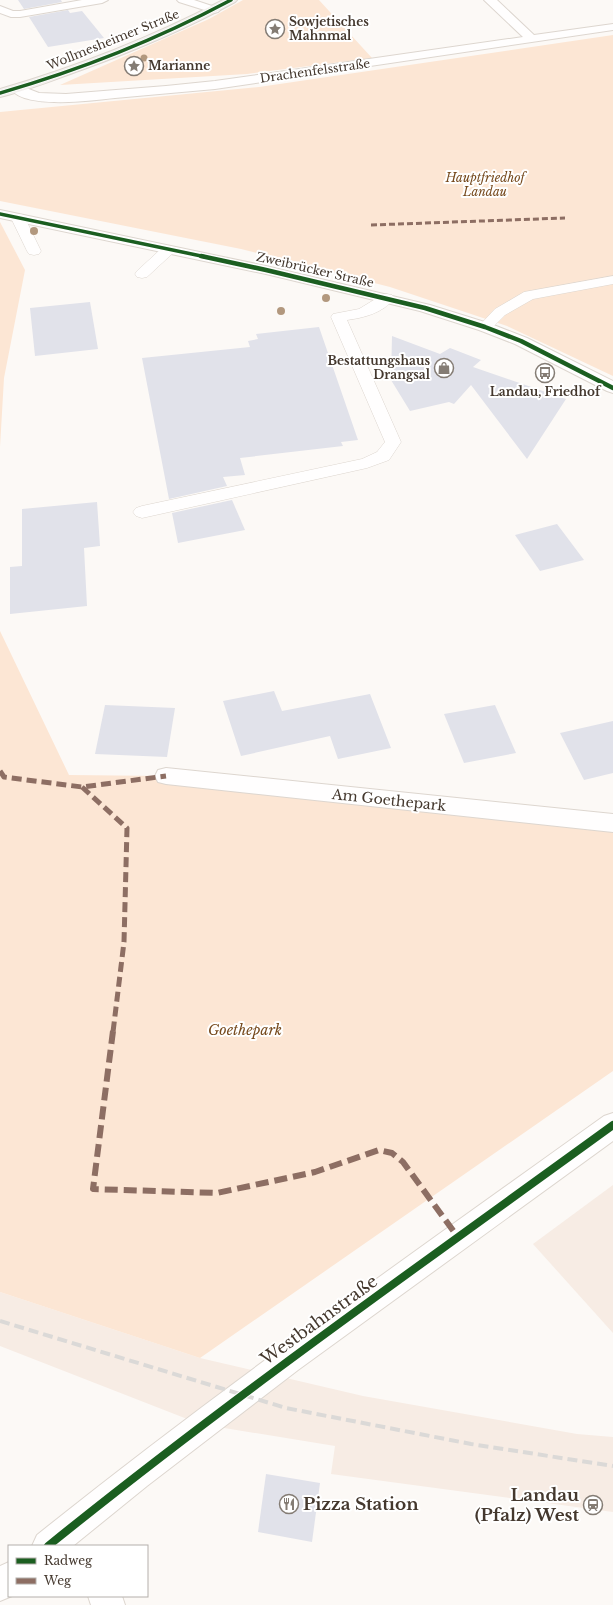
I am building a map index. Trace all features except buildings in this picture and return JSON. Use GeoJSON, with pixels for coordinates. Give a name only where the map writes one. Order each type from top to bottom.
{"type":"FeatureCollection","features":[{"type":"Feature","properties":{"kind":"main road","name":"Wollmesheimer Straße"},"geometry":{"type":"LineString","coordinates":[[0,93],[140,44],[214,10],[231,0]]}},
{"type":"Feature","properties":{"kind":"street"},"geometry":{"type":"LineString","coordinates":[[0,9],[11,14],[20,14],[102,0]]}},
{"type":"Feature","properties":{"kind":"street"},"geometry":{"type":"LineString","coordinates":[[182,0],[214,10]]}},
{"type":"Feature","properties":{"kind":"street"},"geometry":{"type":"LineString","coordinates":[[490,0],[532,39]]}},
{"type":"Feature","properties":{"kind":"street","name":"Drachenfelsstraße"},"geometry":{"type":"LineString","coordinates":[[17,88],[33,95],[54,98],[156,91],[215,85],[613,27]]}},
{"type":"Feature","properties":{"kind":"street","name":"Zweibrücker Straße"},"geometry":{"type":"LineString","coordinates":[[0,214],[387,298],[425,308],[485,327],[556,358],[613,388]]}},
{"type":"Feature","properties":{"kind":"street","name":"Am Goethepark"},"geometry":{"type":"LineString","coordinates":[[166,776],[613,823]]}},
{"type":"Feature","properties":{"kind":"street","name":"Westbahnstraße"},"geometry":{"type":"LineString","coordinates":[[64,1541],[136,1475],[288,1360],[613,1124]]}},
{"type":"Feature","properties":{"kind":"street"},"geometry":{"type":"LineString","coordinates":[[0,1585],[8,1579]]}},
{"type":"Feature","properties":{"kind":"lane"},"geometry":{"type":"LineString","coordinates":[[18,218],[34,251]]}},
{"type":"Feature","properties":{"kind":"lane"},"geometry":{"type":"LineString","coordinates":[[142,274],[168,250]]}},
{"type":"Feature","properties":{"kind":"lane"},"geometry":{"type":"LineString","coordinates":[[485,327],[500,312],[529,295],[613,280]]}},
{"type":"Feature","properties":{"kind":"lane"},"geometry":{"type":"LineString","coordinates":[[142,512],[367,463],[383,456],[393,442],[338,317],[364,313],[387,298]]}},
{"type":"Feature","properties":{"kind":"shaded area"},"geometry":{"type":"Polygon","coordinates":[[[613,1185],[613,1333],[533,1244],[613,1185]]]}},
{"type":"Feature","properties":{"kind":"shaded area"},"geometry":{"type":"Polygon","coordinates":[[[0,1292],[200,1358],[363,1396],[577,1434],[613,1437],[613,1512],[331,1474],[335,1446],[200,1424],[0,1346],[0,1292]]]}},
{"type":"Feature","properties":{"kind":"green space"},"geometry":{"type":"Polygon","coordinates":[[[243,0],[319,0],[372,58],[247,74],[60,85],[209,19],[243,0]]]}},
{"type":"Feature","properties":{"kind":"green space","name":"Hauptfriedhof Landau"},"geometry":{"type":"Polygon","coordinates":[[[613,35],[613,376],[507,326],[390,287],[241,249],[0,201],[0,112],[259,87],[613,35]]]}},
{"type":"Feature","properties":{"kind":"green space"},"geometry":{"type":"Polygon","coordinates":[[[0,222],[25,270],[4,378],[0,447],[0,222]]]}},
{"type":"Feature","properties":{"kind":"green space","name":"Goethepark"},"geometry":{"type":"Polygon","coordinates":[[[0,631],[69,775],[166,776],[613,832],[613,1071],[200,1358],[0,1292],[0,631]]]}},
{"type":"Feature","properties":{"kind":"railway"},"geometry":{"type":"LineString","coordinates":[[0,1321],[286,1408],[471,1444],[613,1466]]}},
{"type":"Feature","properties":{"kind":"marked path"},"geometry":{"type":"LineString","coordinates":[[371,225],[565,218]]}},
{"type":"Feature","properties":{"kind":"marked path"},"geometry":{"type":"LineString","coordinates":[[0,771],[4,777],[82,787],[166,776]]}},
{"type":"Feature","properties":{"kind":"marked path"},"geometry":{"type":"LineString","coordinates":[[82,787],[127,828],[124,942],[93,1189],[217,1193],[315,1172],[379,1150],[392,1153],[403,1162],[457,1236]]}},
{"type":"Feature","properties":{"kind":"cycle path"},"geometry":{"type":"LineString","coordinates":[[0,93],[52,76],[140,43],[195,19],[231,0]]}},
{"type":"Feature","properties":{"kind":"cycle path"},"geometry":{"type":"LineString","coordinates":[[0,214],[266,270],[425,308],[485,327],[521,341],[613,388]]}},
{"type":"Feature","properties":{"kind":"cycle path"},"geometry":{"type":"LineString","coordinates":[[49,1545],[136,1475],[288,1360],[613,1125]]}},
{"type":"Feature","properties":{"kind":"place","name":"Sowjetisches Mahnmal"},"geometry":{"type":"Point","coordinates":[275,29]}},
{"type":"Feature","properties":{"kind":"place","name":"Marianne"},"geometry":{"type":"Point","coordinates":[134,66]}},
{"type":"Feature","properties":{"kind":"place","name":"Bestattungshaus Drangsal"},"geometry":{"type":"Point","coordinates":[444,368]}},
{"type":"Feature","properties":{"kind":"place","name":"Landau, Friedhof"},"geometry":{"type":"Point","coordinates":[545,373]}},
{"type":"Feature","properties":{"kind":"place","name":"Pizza Station"},"geometry":{"type":"Point","coordinates":[289,1504]}},
{"type":"Feature","properties":{"kind":"place","name":"Landau (Pfalz) West"},"geometry":{"type":"Point","coordinates":[593,1505]}}]}
